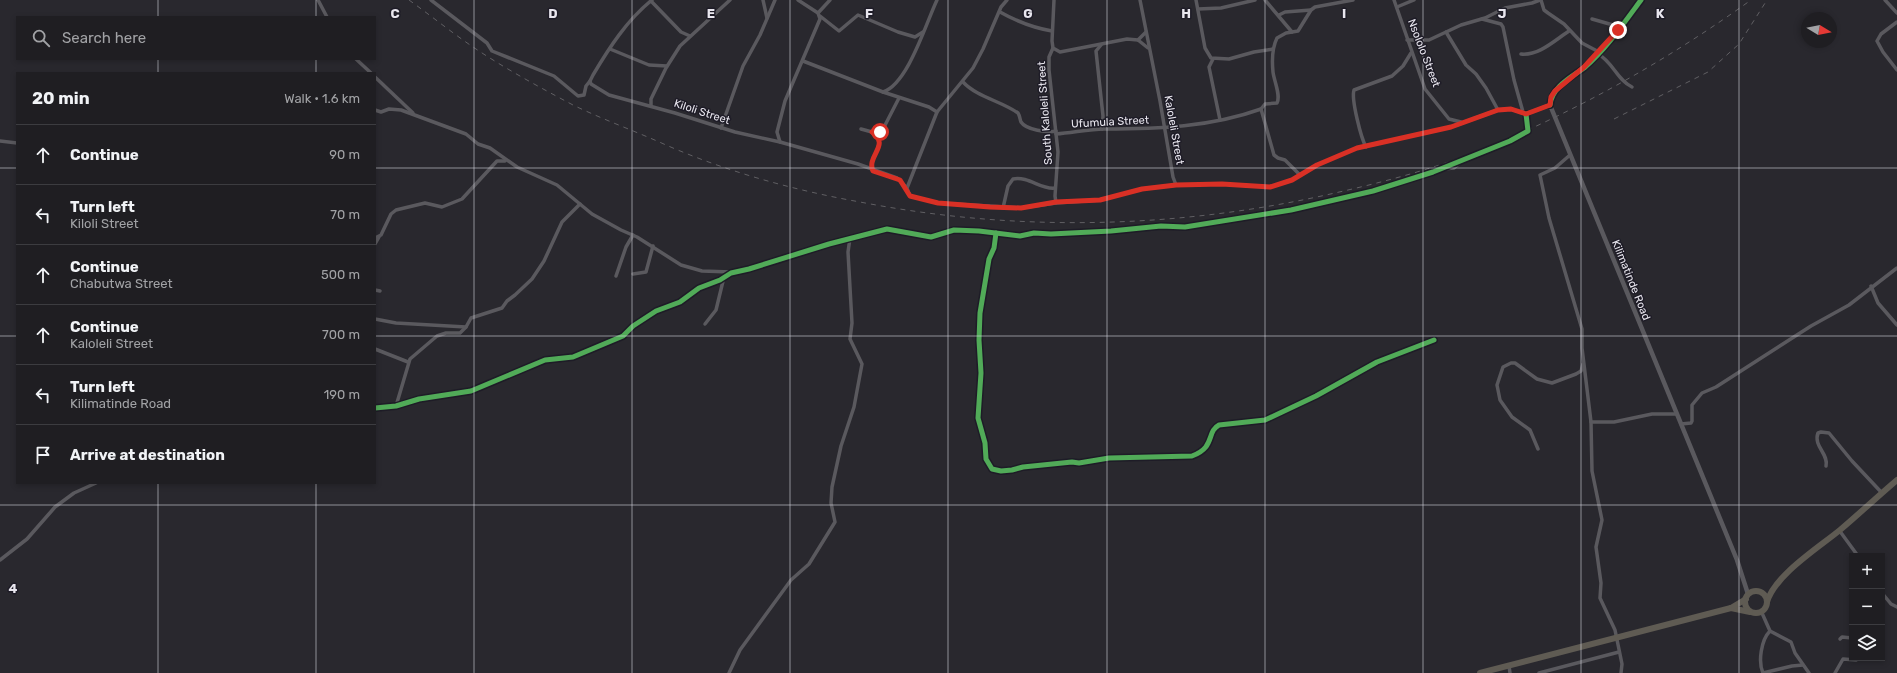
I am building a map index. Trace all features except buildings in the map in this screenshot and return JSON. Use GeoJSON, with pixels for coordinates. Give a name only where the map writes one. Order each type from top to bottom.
{"type":"FeatureCollection","features":[{"type":"Feature","properties":{"kind":"highway"},"geometry":{"type":"LineString","coordinates":[[1731,608],[1750,612],[1762,612],[1770,594],[1804,557],[1839,530],[1897,480]]}},
{"type":"Feature","properties":{"kind":"highway"},"geometry":{"type":"LineString","coordinates":[[1760,592],[1777,585]]}},
{"type":"Feature","properties":{"kind":"highway"},"geometry":{"type":"LineString","coordinates":[[1480,673],[1731,608],[1754,591],[1760,592],[1766,596],[1767,602]]}},
{"type":"Feature","properties":{"kind":"highway"},"geometry":{"type":"LineString","coordinates":[[1747,596],[1746,606],[1750,612]]}},
{"type":"Feature","properties":{"kind":"main road"},"geometry":{"type":"LineString","coordinates":[[1550,105],[1551,97],[1555,91],[1598,53],[1641,0]]}},
{"type":"Feature","properties":{"kind":"main road","name":"Kilimatinde Road"},"geometry":{"type":"LineString","coordinates":[[1550,105],[1737,560],[1747,596]]}},
{"type":"Feature","properties":{"kind":"street"},"geometry":{"type":"LineString","coordinates":[[318,0],[326,16]]}},
{"type":"Feature","properties":{"kind":"street"},"geometry":{"type":"LineString","coordinates":[[431,0],[486,43],[492,51],[554,76],[578,96],[584,95],[586,86],[630,20],[652,0],[681,32],[690,36]]}},
{"type":"Feature","properties":{"kind":"street"},"geometry":{"type":"LineString","coordinates":[[651,106],[651,100],[667,66],[680,46],[730,0]]}},
{"type":"Feature","properties":{"kind":"street"},"geometry":{"type":"LineString","coordinates":[[763,0],[767,18]]}},
{"type":"Feature","properties":{"kind":"street"},"geometry":{"type":"LineString","coordinates":[[721,128],[735,85],[775,0]]}},
{"type":"Feature","properties":{"kind":"street"},"geometry":{"type":"LineString","coordinates":[[798,0],[819,14],[839,31],[858,15],[912,37],[917,37],[924,32]]}},
{"type":"Feature","properties":{"kind":"street"},"geometry":{"type":"LineString","coordinates":[[780,142],[777,132],[785,101],[796,73],[803,61],[819,14],[830,0]]}},
{"type":"Feature","properties":{"kind":"street"},"geometry":{"type":"LineString","coordinates":[[883,92],[890,90],[905,69],[917,48],[937,0]]}},
{"type":"Feature","properties":{"kind":"street"},"geometry":{"type":"LineString","coordinates":[[907,188],[937,112],[963,82],[984,49],[1000,12],[1007,0]]}},
{"type":"Feature","properties":{"kind":"street","name":"South Kaloleli Street"},"geometry":{"type":"LineString","coordinates":[[1054,0],[1052,30],[1053,48],[1050,57],[1049,70],[1058,163],[1055,188],[1056,202]]}},
{"type":"Feature","properties":{"kind":"street","name":"Kaloleli Street"},"geometry":{"type":"LineString","coordinates":[[1140,0],[1173,177],[1176,185]]}},
{"type":"Feature","properties":{"kind":"street"},"geometry":{"type":"LineString","coordinates":[[1196,0],[1205,48],[1214,59]]}},
{"type":"Feature","properties":{"kind":"street"},"geometry":{"type":"LineString","coordinates":[[1198,9],[1222,8],[1254,0]]}},
{"type":"Feature","properties":{"kind":"street"},"geometry":{"type":"LineString","coordinates":[[1265,0],[1292,32]]}},
{"type":"Feature","properties":{"kind":"street"},"geometry":{"type":"LineString","coordinates":[[1279,15],[1285,12],[1311,10],[1353,0]]}},
{"type":"Feature","properties":{"kind":"street","name":"Nsololo Street"},"geometry":{"type":"LineString","coordinates":[[1394,0],[1425,89],[1449,119],[1461,123]]}},
{"type":"Feature","properties":{"kind":"street"},"geometry":{"type":"LineString","coordinates":[[1397,7],[1414,0]]}},
{"type":"Feature","properties":{"kind":"street"},"geometry":{"type":"LineString","coordinates":[[1513,6],[1514,0]]}},
{"type":"Feature","properties":{"kind":"street"},"geometry":{"type":"LineString","coordinates":[[1407,40],[1429,40],[1461,25],[1482,19],[1513,6],[1532,4],[1540,0],[1544,10],[1564,24],[1582,43],[1608,61],[1622,81],[1632,87]]}},
{"type":"Feature","properties":{"kind":"street"},"geometry":{"type":"LineString","coordinates":[[1885,0],[1897,13]]}},
{"type":"Feature","properties":{"kind":"street"},"geometry":{"type":"LineString","coordinates":[[1214,59],[1229,59],[1254,52],[1273,49],[1277,38],[1281,35],[1301,28],[1311,10]]}},
{"type":"Feature","properties":{"kind":"street"},"geometry":{"type":"LineString","coordinates":[[1000,12],[1013,19],[1030,25],[1052,30]]}},
{"type":"Feature","properties":{"kind":"street"},"geometry":{"type":"LineString","coordinates":[[376,110],[381,112],[394,109],[414,114],[466,134],[478,144],[495,151],[506,161],[536,177],[557,185],[604,221],[653,246],[677,263],[697,270],[733,272],[749,269],[787,255],[886,230],[932,237],[954,230],[1020,236],[1034,232],[1051,234],[1210,224],[1324,203],[1373,191],[1441,169],[1510,141],[1528,131],[1525,113],[1514,80],[1503,27],[1501,24],[1482,19]]}},
{"type":"Feature","properties":{"kind":"street"},"geometry":{"type":"LineString","coordinates":[[1592,19],[1620,27]]}},
{"type":"Feature","properties":{"kind":"street"},"geometry":{"type":"LineString","coordinates":[[1897,22],[1881,34],[1877,41],[1883,52],[1897,70]]}},
{"type":"Feature","properties":{"kind":"street"},"geometry":{"type":"LineString","coordinates":[[1521,54],[1530,54],[1544,48],[1569,31]]}},
{"type":"Feature","properties":{"kind":"street"},"geometry":{"type":"LineString","coordinates":[[1138,40],[1146,32]]}},
{"type":"Feature","properties":{"kind":"street"},"geometry":{"type":"LineString","coordinates":[[1446,32],[1466,65],[1478,77],[1498,110]]}},
{"type":"Feature","properties":{"kind":"street"},"geometry":{"type":"LineString","coordinates":[[1053,48],[1063,52],[1127,39],[1138,40],[1150,50]]}},
{"type":"Feature","properties":{"kind":"street"},"geometry":{"type":"LineString","coordinates":[[1101,44],[1096,51],[1103,116],[1102,129]]}},
{"type":"Feature","properties":{"kind":"street"},"geometry":{"type":"LineString","coordinates":[[1088,46],[1096,51]]}},
{"type":"Feature","properties":{"kind":"street"},"geometry":{"type":"LineString","coordinates":[[610,49],[649,65],[667,66]]}},
{"type":"Feature","properties":{"kind":"street","name":"Ufumula Street"},"geometry":{"type":"LineString","coordinates":[[963,82],[987,98],[1001,103],[1018,113],[1021,122],[1026,126],[1047,132],[1056,133],[1102,129],[1165,128],[1220,120],[1261,109],[1265,104],[1276,103],[1278,101],[1273,72],[1273,49]]}},
{"type":"Feature","properties":{"kind":"street"},"geometry":{"type":"LineString","coordinates":[[1366,147],[1359,126],[1353,96],[1354,90],[1392,76],[1403,66],[1411,52]]}},
{"type":"Feature","properties":{"kind":"street"},"geometry":{"type":"LineString","coordinates":[[1214,59],[1209,67],[1220,120]]}},
{"type":"Feature","properties":{"kind":"street"},"geometry":{"type":"LineString","coordinates":[[357,60],[370,72]]}},
{"type":"Feature","properties":{"kind":"street"},"geometry":{"type":"LineString","coordinates":[[803,61],[937,112]]}},
{"type":"Feature","properties":{"kind":"street"},"geometry":{"type":"LineString","coordinates":[[376,78],[414,114]]}},
{"type":"Feature","properties":{"kind":"street","name":"Kiloli Street"},"geometry":{"type":"LineString","coordinates":[[590,81],[591,84],[608,95],[651,106],[721,128],[780,142],[858,164],[873,171],[897,178],[903,182],[910,196],[930,201],[1003,208]]}},
{"type":"Feature","properties":{"kind":"street"},"geometry":{"type":"LineString","coordinates":[[872,132],[882,131],[899,98]]}},
{"type":"Feature","properties":{"kind":"street"},"geometry":{"type":"LineString","coordinates":[[1055,188],[1049,188],[1029,180],[1013,179],[1008,186],[1003,208],[1044,206],[1056,202],[1100,200],[1142,189],[1176,185],[1222,184],[1270,187],[1292,180],[1331,158],[1347,151],[1461,123],[1498,110],[1511,109],[1525,113],[1550,105]]}},
{"type":"Feature","properties":{"kind":"street"},"geometry":{"type":"LineString","coordinates":[[1261,109],[1274,155],[1285,160],[1300,175]]}},
{"type":"Feature","properties":{"kind":"street"},"geometry":{"type":"LineString","coordinates":[[861,129],[872,132],[879,137],[880,141],[872,164],[873,171]]}},
{"type":"Feature","properties":{"kind":"street"},"geometry":{"type":"LineString","coordinates":[[0,141],[16,143]]}},
{"type":"Feature","properties":{"kind":"street"},"geometry":{"type":"LineString","coordinates":[[1570,155],[1555,168],[1540,175],[1549,218],[1581,325],[1591,422],[1592,471],[1602,520],[1596,547],[1601,577],[1600,598],[1612,624],[1622,664],[1622,673]]}},
{"type":"Feature","properties":{"kind":"street"},"geometry":{"type":"LineString","coordinates":[[377,237],[386,227],[391,214],[396,210],[405,206],[425,203],[441,207],[460,200],[498,161],[506,161]]}},
{"type":"Feature","properties":{"kind":"street"},"geometry":{"type":"LineString","coordinates":[[396,406],[408,362],[437,336],[446,333],[460,333],[466,328],[471,318],[502,308],[507,301],[532,279],[544,261],[562,222],[580,204]]}},
{"type":"Feature","properties":{"kind":"street"},"geometry":{"type":"LineString","coordinates":[[996,233],[994,248],[989,259],[980,313],[979,340],[981,373],[978,413],[985,443],[986,459],[989,466],[994,470],[1012,470],[1023,467],[1072,462],[1079,463],[1109,458],[1192,456],[1209,444],[1213,429],[1219,425],[1265,420],[1316,396],[1377,362],[1434,340]]}},
{"type":"Feature","properties":{"kind":"street"},"geometry":{"type":"LineString","coordinates":[[616,276],[626,247],[633,235]]}},
{"type":"Feature","properties":{"kind":"street"},"geometry":{"type":"LineString","coordinates":[[729,673],[740,650],[792,580],[809,564],[835,522],[831,503],[832,487],[841,446],[854,406],[862,364],[850,340],[852,323],[848,252],[850,238]]}},
{"type":"Feature","properties":{"kind":"street"},"geometry":{"type":"LineString","coordinates":[[633,274],[646,272],[653,246]]}},
{"type":"Feature","properties":{"kind":"street"},"geometry":{"type":"LineString","coordinates":[[1681,424],[1691,423],[1692,405],[1702,393],[1716,387],[1805,330],[1848,305],[1897,268]]}},
{"type":"Feature","properties":{"kind":"street"},"geometry":{"type":"LineString","coordinates":[[376,408],[396,406],[419,399],[471,391],[546,360],[573,357],[623,336],[633,326],[660,308],[680,302],[702,286],[733,272]]}},
{"type":"Feature","properties":{"kind":"street"},"geometry":{"type":"LineString","coordinates":[[705,324],[716,310],[724,277]]}},
{"type":"Feature","properties":{"kind":"street"},"geometry":{"type":"LineString","coordinates":[[1872,286],[1878,303],[1897,325]]}},
{"type":"Feature","properties":{"kind":"street"},"geometry":{"type":"LineString","coordinates":[[376,290],[380,291]]}},
{"type":"Feature","properties":{"kind":"street"},"geometry":{"type":"LineString","coordinates":[[376,319],[396,323],[466,328]]}},
{"type":"Feature","properties":{"kind":"street"},"geometry":{"type":"LineString","coordinates":[[376,349],[408,362]]}},
{"type":"Feature","properties":{"kind":"street"},"geometry":{"type":"LineString","coordinates":[[1538,449],[1530,430],[1512,417],[1500,400],[1496,390],[1503,367],[1511,363],[1515,363],[1537,379],[1552,383],[1576,374],[1580,371],[1584,362]]}},
{"type":"Feature","properties":{"kind":"street"},"geometry":{"type":"LineString","coordinates":[[1591,422],[1614,422],[1652,414],[1676,414]]}},
{"type":"Feature","properties":{"kind":"street"},"geometry":{"type":"LineString","coordinates":[[1826,466],[1827,460],[1816,440],[1818,434],[1824,431],[1829,433],[1852,461],[1882,493]]}},
{"type":"Feature","properties":{"kind":"street"},"geometry":{"type":"LineString","coordinates":[[0,560],[27,539],[53,509],[74,493],[94,484]]}},
{"type":"Feature","properties":{"kind":"street"},"geometry":{"type":"LineString","coordinates":[[1839,530],[1856,553]]}},
{"type":"Feature","properties":{"kind":"street"},"geometry":{"type":"LineString","coordinates":[[1885,597],[1891,604],[1897,607]]}},
{"type":"Feature","properties":{"kind":"street"},"geometry":{"type":"LineString","coordinates":[[1762,612],[1770,631],[1792,642],[1795,653],[1809,673]]}},
{"type":"Feature","properties":{"kind":"street"},"geometry":{"type":"LineString","coordinates":[[1770,631],[1764,640],[1761,663],[1763,673],[1792,666],[1804,665]]}},
{"type":"Feature","properties":{"kind":"street"},"geometry":{"type":"LineString","coordinates":[[1840,639],[1842,637],[1849,638]]}},
{"type":"Feature","properties":{"kind":"street"},"geometry":{"type":"LineString","coordinates":[[1539,673],[1619,652]]}},
{"type":"Feature","properties":{"kind":"street"},"geometry":{"type":"LineString","coordinates":[[1835,673],[1843,659],[1849,659]]}},
{"type":"Feature","properties":{"kind":"street"},"geometry":{"type":"LineString","coordinates":[[1509,666],[1510,673]]}},
{"type":"Feature","properties":{"kind":"railway"},"geometry":{"type":"LineString","coordinates":[[409,0],[485,55],[573,105],[596,116],[713,164],[786,186],[860,202],[918,212],[1035,222],[1152,220],[1210,215],[1326,195],[1367,186],[1447,163],[1521,133],[1623,82],[1688,43],[1751,0]]}},
{"type":"Feature","properties":{"kind":"railway"},"geometry":{"type":"LineString","coordinates":[[1614,119],[1708,72],[1739,44],[1767,0]]}},
{"type":"Feature","properties":{"kind":"cycle path"},"geometry":{"type":"LineString","coordinates":[[1550,105],[1551,99],[1558,88],[1584,68],[1600,53],[1641,0]]}},
{"type":"Feature","properties":{"kind":"cycle path"},"geometry":{"type":"LineString","coordinates":[[376,408],[396,406],[419,399],[471,391],[545,360],[573,357],[623,336],[633,326],[656,311],[680,302],[699,288],[720,280],[731,273],[749,269],[829,244],[887,229],[931,237],[954,230],[979,231],[1020,236],[1034,233],[1051,234],[1111,231],[1161,226],[1185,227],[1291,210],[1373,191],[1433,172],[1510,141],[1528,131],[1526,114]]}},
{"type":"Feature","properties":{"kind":"cycle path"},"geometry":{"type":"LineString","coordinates":[[996,233],[994,248],[989,259],[980,313],[979,340],[981,373],[978,418],[985,443],[986,459],[992,469],[1001,471],[1012,470],[1023,467],[1072,462],[1079,463],[1109,458],[1192,456],[1205,448],[1215,428],[1219,425],[1265,420],[1316,396],[1377,362],[1434,340]]}},
{"type":"Feature","properties":{"kind":"route"},"geometry":{"type":"LineString","coordinates":[[880,132],[872,132],[879,137],[880,141],[871,166],[873,171],[897,178],[903,182],[910,196],[938,203],[1001,208],[1021,208],[1044,206],[1056,202],[1100,200],[1142,189],[1176,185],[1229,184],[1270,187],[1286,183],[1331,158],[1357,148],[1390,142],[1423,132],[1451,127],[1498,110],[1511,109],[1526,114],[1550,105],[1551,97],[1555,91],[1584,67],[1618,30]]}}]}
